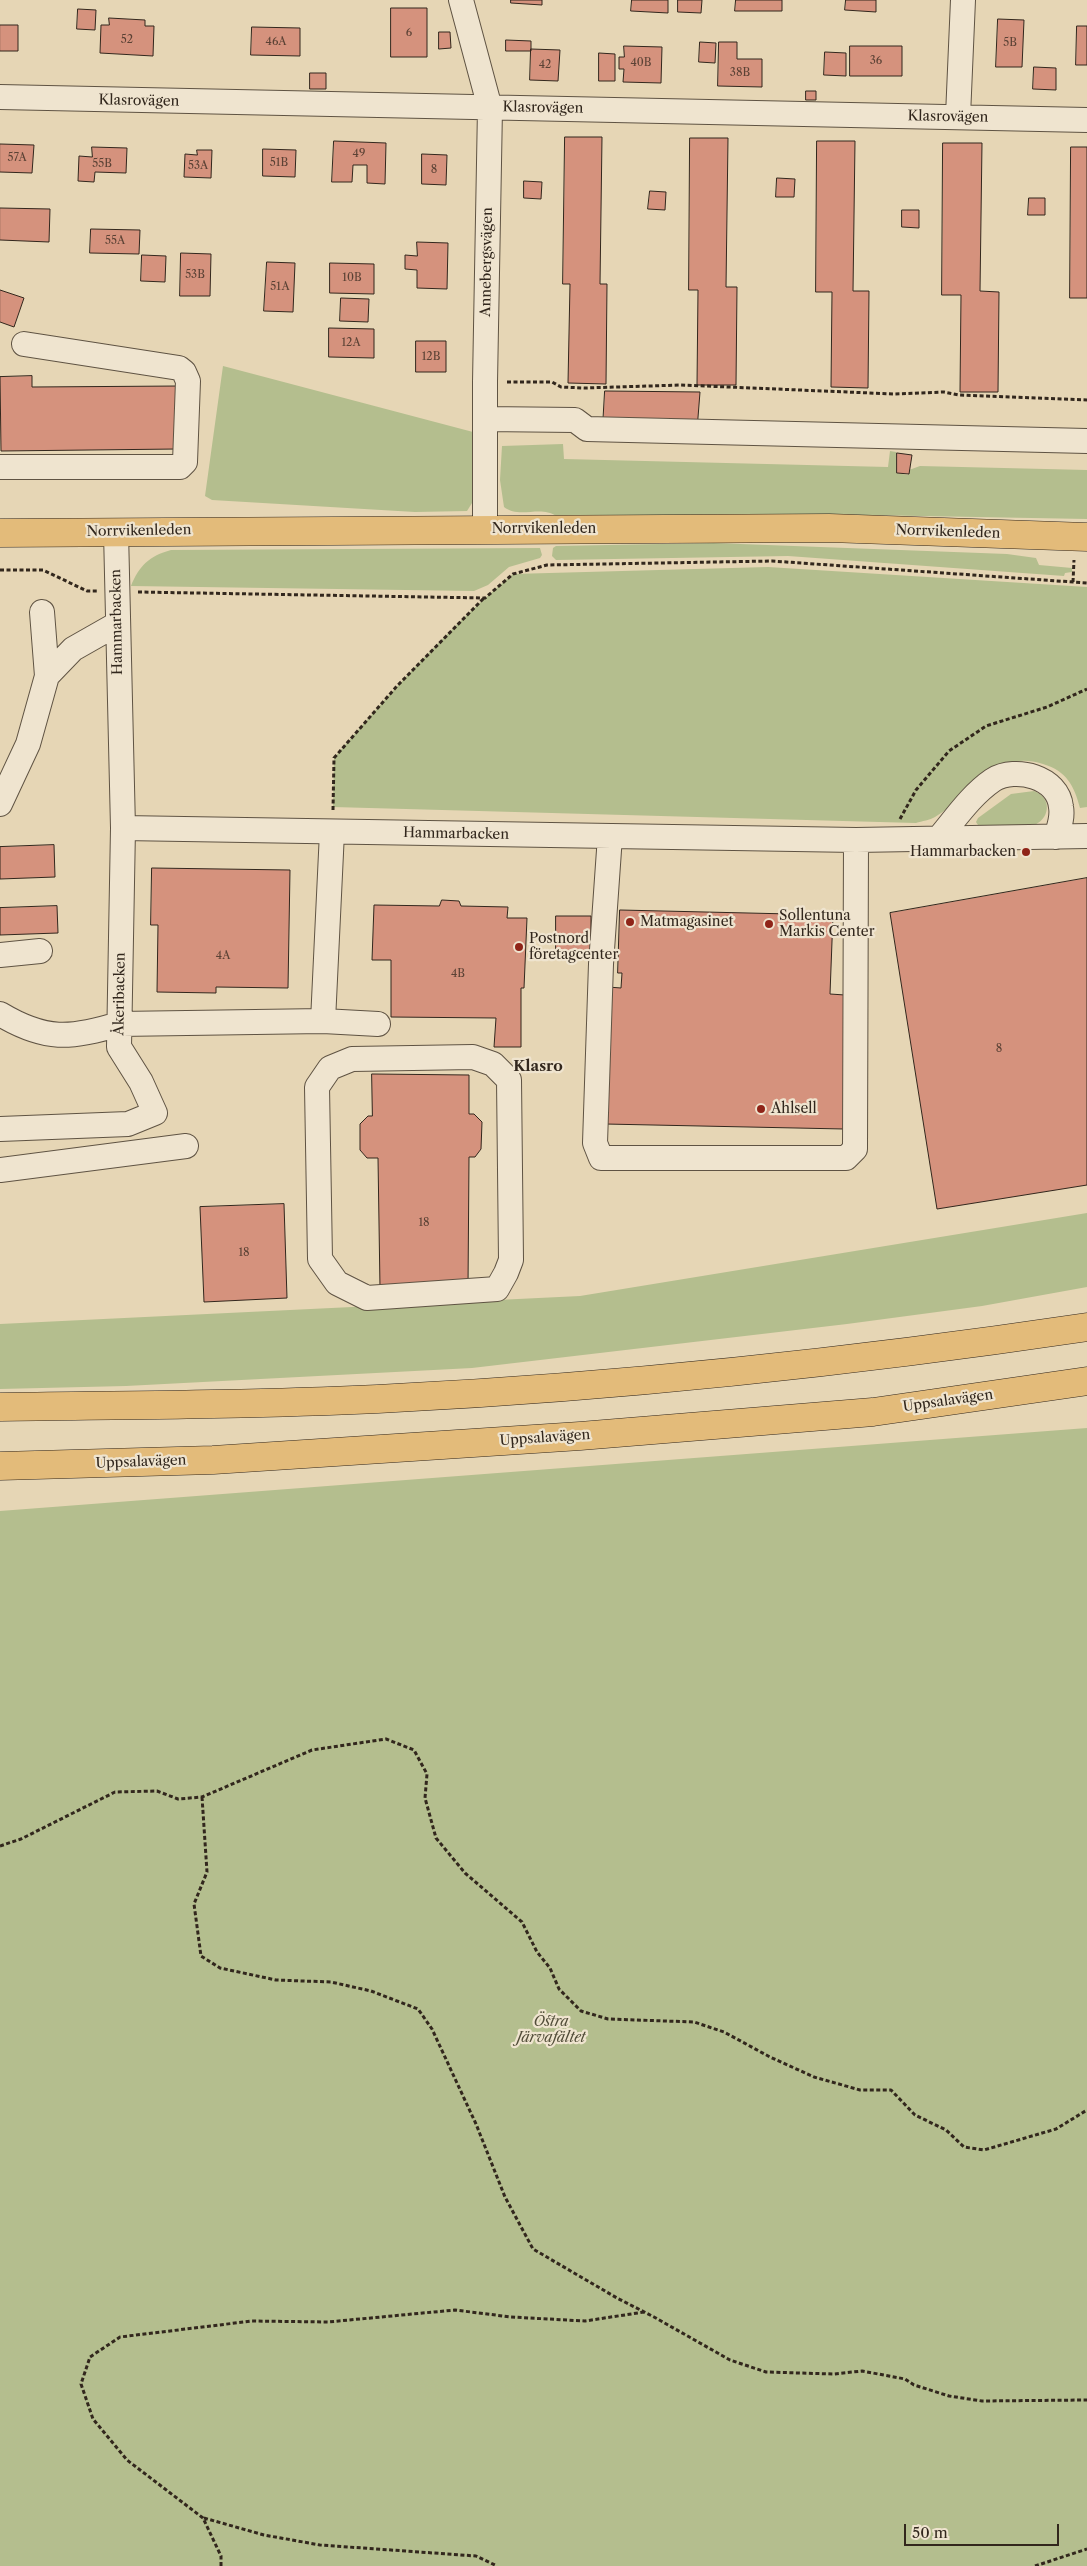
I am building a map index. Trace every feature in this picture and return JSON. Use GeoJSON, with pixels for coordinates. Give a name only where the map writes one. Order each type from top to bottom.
{"type":"FeatureCollection","features":[{"type":"Feature","properties":{"kind":"main road","name":"Norrvikenleden"},"geometry":{"type":"LineString","coordinates":[[0,533],[829,528],[1081,548]]}},
{"type":"Feature","properties":{"kind":"main road"},"geometry":{"type":"LineString","coordinates":[[0,1407],[393,1398],[574,1387],[926,1351],[1087,1327]]}},
{"type":"Feature","properties":{"kind":"main road","name":"Uppsalavägen"},"geometry":{"type":"LineString","coordinates":[[0,1466],[213,1460],[590,1435],[873,1412],[1087,1381]]}},
{"type":"Feature","properties":{"kind":"street","name":"Annebergsvägen"},"geometry":{"type":"LineString","coordinates":[[461,0],[490,108],[485,382],[485,529]]}},
{"type":"Feature","properties":{"kind":"street"},"geometry":{"type":"LineString","coordinates":[[958,116],[963,0]]}},
{"type":"Feature","properties":{"kind":"street","name":"Klasrovägen"},"geometry":{"type":"LineString","coordinates":[[0,97],[1087,120]]}},
{"type":"Feature","properties":{"kind":"street"},"geometry":{"type":"LineString","coordinates":[[0,466],[180,467],[186,462],[188,381],[184,372],[179,368],[24,344]]}},
{"type":"Feature","properties":{"kind":"street"},"geometry":{"type":"LineString","coordinates":[[485,418],[575,420],[587,429],[1087,440]]}},
{"type":"Feature","properties":{"kind":"street","name":"Hammarbacken"},"geometry":{"type":"LineString","coordinates":[[116,532],[123,828],[856,840],[1087,836]]}},
{"type":"Feature","properties":{"kind":"street"},"geometry":{"type":"LineString","coordinates":[[0,804],[28,744],[47,676],[42,612]]}},
{"type":"Feature","properties":{"kind":"street"},"geometry":{"type":"LineString","coordinates":[[47,676],[73,649],[117,624]]}},
{"type":"Feature","properties":{"kind":"street"},"geometry":{"type":"LineString","coordinates":[[938,839],[979,791],[995,779],[1022,773],[1043,780],[1054,791],[1061,805],[1061,822],[1056,837]]}},
{"type":"Feature","properties":{"kind":"street","name":"Åkeribacken"},"geometry":{"type":"LineString","coordinates":[[0,1129],[128,1124],[155,1114],[141,1082],[119,1046],[123,828]]}},
{"type":"Feature","properties":{"kind":"street"},"geometry":{"type":"LineString","coordinates":[[323,1021],[332,832]]}},
{"type":"Feature","properties":{"kind":"street"},"geometry":{"type":"LineString","coordinates":[[610,836],[601,964],[595,1143],[601,1158],[846,1158],[855,1149],[856,840]]}},
{"type":"Feature","properties":{"kind":"street"},"geometry":{"type":"LineString","coordinates":[[0,955],[40,951]]}},
{"type":"Feature","properties":{"kind":"street"},"geometry":{"type":"LineString","coordinates":[[0,1014],[17,1024],[59,1037],[92,1032],[119,1024],[323,1021],[378,1024]]}},
{"type":"Feature","properties":{"kind":"street"},"geometry":{"type":"LineString","coordinates":[[473,1057],[493,1064],[509,1080],[511,1260],[497,1289],[367,1298],[337,1283],[320,1259],[319,1169],[317,1087],[330,1068],[352,1059],[473,1057]]}},
{"type":"Feature","properties":{"kind":"street"},"geometry":{"type":"LineString","coordinates":[[0,1170],[186,1146]]}},
{"type":"Feature","properties":{"kind":"path"},"geometry":{"type":"LineString","coordinates":[[485,382],[552,382],[561,386],[584,388],[681,385],[894,394],[944,392],[959,395],[1087,400]]}},
{"type":"Feature","properties":{"kind":"path"},"geometry":{"type":"LineString","coordinates":[[1073,582],[1081,548]]}},
{"type":"Feature","properties":{"kind":"path"},"geometry":{"type":"LineString","coordinates":[[332,832],[334,758],[397,686],[485,598],[513,574],[547,565],[772,561],[1087,583]]}},
{"type":"Feature","properties":{"kind":"path"},"geometry":{"type":"LineString","coordinates":[[0,570],[43,570],[87,591],[485,598]]}},
{"type":"Feature","properties":{"kind":"path"},"geometry":{"type":"LineString","coordinates":[[890,839],[916,790],[949,751],[986,726],[1047,707],[1087,689]]}},
{"type":"Feature","properties":{"kind":"path"},"geometry":{"type":"LineString","coordinates":[[0,1846],[20,1839],[115,1792],[157,1791],[178,1799],[202,1797],[312,1750],[386,1740],[414,1750],[427,1774],[425,1798],[436,1838],[465,1873],[522,1922],[537,1952],[550,1968],[559,1989],[580,2012],[608,2019],[694,2022],[724,2032],[770,2057],[814,2077],[860,2090],[891,2090],[915,2115],[946,2130],[964,2147],[984,2150],[1012,2143],[1056,2129],[1087,2110]]}},
{"type":"Feature","properties":{"kind":"path"},"geometry":{"type":"LineString","coordinates":[[202,1797],[208,1872],[194,1904],[200,1956],[220,1968],[276,1980],[331,1982],[363,1989],[418,2009],[432,2029],[476,2124],[505,2197],[533,2248],[617,2298],[730,2360],[766,2372],[834,2374],[862,2370],[905,2379],[914,2385],[949,2396],[982,2401],[1087,2400]]}},
{"type":"Feature","properties":{"kind":"path"},"geometry":{"type":"LineString","coordinates":[[497,2566],[476,2556],[320,2545],[264,2534],[203,2518],[127,2460],[93,2419],[81,2384],[90,2357],[120,2337],[252,2321],[328,2322],[455,2310],[585,2321],[644,2312]]}},
{"type":"Feature","properties":{"kind":"path"},"geometry":{"type":"LineString","coordinates":[[203,2518],[221,2556],[221,2566]]}},
{"type":"Feature","properties":{"kind":"path"},"geometry":{"type":"LineString","coordinates":[[1035,2566],[1087,2549]]}},
{"type":"Feature","properties":{"kind":"green space"},"geometry":{"type":"Polygon","coordinates":[[[223,366],[473,432],[472,503],[467,511],[415,512],[212,500],[205,496],[223,366]]]}},
{"type":"Feature","properties":{"kind":"green space"},"geometry":{"type":"Polygon","coordinates":[[[563,444],[564,459],[888,467],[890,451],[896,452],[896,473],[908,475],[909,470],[920,466],[1087,470],[1087,519],[810,514],[556,516],[544,512],[516,512],[504,507],[500,480],[502,446],[563,444]]]}},
{"type":"Feature","properties":{"kind":"green space"},"geometry":{"type":"Polygon","coordinates":[[[714,543],[1007,554],[1036,558],[1039,565],[1072,568],[1072,572],[1065,573],[1064,576],[788,556],[556,560],[552,556],[553,548],[556,546],[714,543]]]}},
{"type":"Feature","properties":{"kind":"green space"},"geometry":{"type":"Polygon","coordinates":[[[540,548],[542,555],[540,558],[509,567],[488,585],[474,591],[131,586],[141,567],[157,555],[171,550],[540,548]]]}},
{"type":"Feature","properties":{"kind":"green space"},"geometry":{"type":"Polygon","coordinates":[[[768,567],[1087,587],[1087,807],[1080,808],[1072,786],[1064,775],[1043,764],[1025,761],[1010,763],[996,768],[948,808],[933,818],[916,823],[333,807],[334,758],[442,639],[513,574],[768,567]]]}},
{"type":"Feature","properties":{"kind":"green space"},"geometry":{"type":"Polygon","coordinates":[[[1034,791],[1044,799],[1047,809],[1043,819],[1038,823],[1032,826],[978,825],[976,822],[978,818],[1011,794],[1034,791]]]}},
{"type":"Feature","properties":{"kind":"green space"},"geometry":{"type":"Polygon","coordinates":[[[1087,1213],[1087,1287],[982,1306],[847,1324],[472,1368],[126,1386],[0,1389],[0,1324],[580,1296],[1087,1213]]]}},
{"type":"Feature","properties":{"kind":"green space","name":"Östra Järvafältet"},"geometry":{"type":"Polygon","coordinates":[[[1087,1428],[1087,2566],[0,2566],[0,1511],[1087,1428]]]}},
{"type":"Feature","properties":{"kind":"building"},"geometry":{"type":"Polygon","coordinates":[[[511,0],[542,0],[542,5],[511,3],[511,0]]]}},
{"type":"Feature","properties":{"kind":"building"},"geometry":{"type":"Polygon","coordinates":[[[632,0],[668,0],[668,13],[631,11],[632,0]]]}},
{"type":"Feature","properties":{"kind":"building"},"geometry":{"type":"Polygon","coordinates":[[[678,0],[702,0],[701,13],[678,12],[678,0]]]}},
{"type":"Feature","properties":{"kind":"building"},"geometry":{"type":"Polygon","coordinates":[[[736,0],[782,0],[782,11],[735,11],[736,0]]]}},
{"type":"Feature","properties":{"kind":"building"},"geometry":{"type":"Polygon","coordinates":[[[846,0],[876,0],[876,12],[845,10],[846,0]]]}},
{"type":"Feature","properties":{"kind":"building"},"geometry":{"type":"Polygon","coordinates":[[[391,8],[427,8],[427,57],[391,57],[391,8]]]}},
{"type":"Feature","properties":{"kind":"building"},"geometry":{"type":"Polygon","coordinates":[[[78,9],[96,10],[95,30],[77,29],[78,9]]]}},
{"type":"Feature","properties":{"kind":"building"},"geometry":{"type":"Polygon","coordinates":[[[109,18],[145,20],[145,26],[154,26],[153,56],[100,53],[101,25],[109,25],[109,18]]]}},
{"type":"Feature","properties":{"kind":"building"},"geometry":{"type":"Polygon","coordinates":[[[998,19],[1024,20],[1022,67],[996,67],[998,19]]]}},
{"type":"Feature","properties":{"kind":"building"},"geometry":{"type":"Polygon","coordinates":[[[0,25],[18,25],[18,51],[0,51],[0,25]]]}},
{"type":"Feature","properties":{"kind":"building"},"geometry":{"type":"Polygon","coordinates":[[[1077,26],[1087,26],[1087,65],[1076,65],[1077,26]]]}},
{"type":"Feature","properties":{"kind":"building"},"geometry":{"type":"Polygon","coordinates":[[[252,27],[300,28],[300,56],[251,55],[252,27]]]}},
{"type":"Feature","properties":{"kind":"building"},"geometry":{"type":"Polygon","coordinates":[[[439,32],[450,32],[451,48],[439,49],[439,32]]]}},
{"type":"Feature","properties":{"kind":"building"},"geometry":{"type":"Polygon","coordinates":[[[506,40],[531,41],[531,51],[506,51],[506,40]]]}},
{"type":"Feature","properties":{"kind":"building"},"geometry":{"type":"Polygon","coordinates":[[[700,42],[716,43],[715,63],[699,62],[700,42]]]}},
{"type":"Feature","properties":{"kind":"building"},"geometry":{"type":"Polygon","coordinates":[[[719,42],[737,42],[737,59],[762,59],[762,87],[718,86],[719,42]]]}},
{"type":"Feature","properties":{"kind":"building"},"geometry":{"type":"Polygon","coordinates":[[[624,46],[662,47],[661,83],[623,82],[624,69],[619,69],[619,57],[624,57],[624,46]]]}},
{"type":"Feature","properties":{"kind":"building"},"geometry":{"type":"Polygon","coordinates":[[[850,46],[902,46],[902,76],[850,76],[850,46]]]}},
{"type":"Feature","properties":{"kind":"building"},"geometry":{"type":"Polygon","coordinates":[[[531,49],[560,50],[558,81],[530,80],[531,49]]]}},
{"type":"Feature","properties":{"kind":"building"},"geometry":{"type":"Polygon","coordinates":[[[825,52],[846,53],[846,76],[824,75],[825,52]]]}},
{"type":"Feature","properties":{"kind":"building"},"geometry":{"type":"Polygon","coordinates":[[[599,53],[615,54],[615,81],[599,81],[599,53]]]}},
{"type":"Feature","properties":{"kind":"building"},"geometry":{"type":"Polygon","coordinates":[[[1034,67],[1056,68],[1056,90],[1033,89],[1034,67]]]}},
{"type":"Feature","properties":{"kind":"building"},"geometry":{"type":"Polygon","coordinates":[[[310,73],[326,73],[326,89],[310,89],[310,73]]]}},
{"type":"Feature","properties":{"kind":"building"},"geometry":{"type":"Polygon","coordinates":[[[806,91],[816,91],[816,100],[806,100],[806,91]]]}},
{"type":"Feature","properties":{"kind":"building"},"geometry":{"type":"Polygon","coordinates":[[[565,137],[602,137],[600,284],[607,284],[606,384],[568,383],[570,284],[563,284],[565,137]]]}},
{"type":"Feature","properties":{"kind":"building"},"geometry":{"type":"Polygon","coordinates":[[[690,138],[728,138],[726,287],[737,287],[736,385],[697,385],[698,290],[689,290],[690,138]]]}},
{"type":"Feature","properties":{"kind":"building"},"geometry":{"type":"Polygon","coordinates":[[[334,141],[386,143],[385,184],[367,183],[367,165],[353,165],[352,182],[332,182],[334,141]]]}},
{"type":"Feature","properties":{"kind":"building"},"geometry":{"type":"Polygon","coordinates":[[[817,141],[855,141],[853,291],[869,291],[868,388],[831,387],[832,292],[816,292],[817,141]]]}},
{"type":"Feature","properties":{"kind":"building"},"geometry":{"type":"Polygon","coordinates":[[[943,143],[982,143],[980,291],[999,292],[998,392],[960,392],[961,295],[942,295],[943,143]]]}},
{"type":"Feature","properties":{"kind":"building"},"geometry":{"type":"Polygon","coordinates":[[[0,144],[34,145],[32,173],[0,172],[0,144]]]}},
{"type":"Feature","properties":{"kind":"building"},"geometry":{"type":"Polygon","coordinates":[[[92,147],[127,148],[126,173],[95,172],[94,182],[78,181],[79,156],[92,157],[92,147]]]}},
{"type":"Feature","properties":{"kind":"building"},"geometry":{"type":"Polygon","coordinates":[[[1071,147],[1087,147],[1087,298],[1070,298],[1071,147]]]}},
{"type":"Feature","properties":{"kind":"building"},"geometry":{"type":"Polygon","coordinates":[[[263,149],[296,150],[295,177],[263,176],[263,149]]]}},
{"type":"Feature","properties":{"kind":"building"},"geometry":{"type":"Polygon","coordinates":[[[197,150],[212,150],[211,178],[184,177],[185,154],[197,155],[197,150]]]}},
{"type":"Feature","properties":{"kind":"building"},"geometry":{"type":"Polygon","coordinates":[[[422,154],[447,155],[446,185],[422,184],[422,154]]]}},
{"type":"Feature","properties":{"kind":"building"},"geometry":{"type":"Polygon","coordinates":[[[777,178],[795,179],[794,197],[776,197],[777,178]]]}},
{"type":"Feature","properties":{"kind":"building"},"geometry":{"type":"Polygon","coordinates":[[[524,181],[542,182],[541,199],[524,198],[524,181]]]}},
{"type":"Feature","properties":{"kind":"building"},"geometry":{"type":"Polygon","coordinates":[[[650,191],[666,192],[665,210],[648,209],[650,191]]]}},
{"type":"Feature","properties":{"kind":"building"},"geometry":{"type":"Polygon","coordinates":[[[1029,198],[1045,198],[1045,215],[1028,215],[1029,198]]]}},
{"type":"Feature","properties":{"kind":"building"},"geometry":{"type":"Polygon","coordinates":[[[0,208],[50,209],[49,242],[0,240],[0,208]]]}},
{"type":"Feature","properties":{"kind":"building"},"geometry":{"type":"Polygon","coordinates":[[[902,210],[919,210],[919,228],[902,227],[902,210]]]}},
{"type":"Feature","properties":{"kind":"building"},"geometry":{"type":"Polygon","coordinates":[[[91,229],[140,230],[139,254],[90,253],[91,229]]]}},
{"type":"Feature","properties":{"kind":"building"},"geometry":{"type":"Polygon","coordinates":[[[417,242],[448,243],[447,289],[417,288],[417,270],[405,269],[405,255],[417,256],[417,242]]]}},
{"type":"Feature","properties":{"kind":"building"},"geometry":{"type":"Polygon","coordinates":[[[181,253],[211,254],[210,296],[180,296],[181,253]]]}},
{"type":"Feature","properties":{"kind":"building"},"geometry":{"type":"Polygon","coordinates":[[[142,255],[166,256],[165,282],[141,281],[142,255]]]}},
{"type":"Feature","properties":{"kind":"building"},"geometry":{"type":"Polygon","coordinates":[[[267,262],[295,263],[293,312],[264,311],[267,262]]]}},
{"type":"Feature","properties":{"kind":"building"},"geometry":{"type":"Polygon","coordinates":[[[330,263],[374,264],[374,294],[330,293],[330,263]]]}},
{"type":"Feature","properties":{"kind":"building"},"geometry":{"type":"Polygon","coordinates":[[[0,290],[24,298],[14,327],[0,322],[0,290]]]}},
{"type":"Feature","properties":{"kind":"building"},"geometry":{"type":"Polygon","coordinates":[[[341,298],[369,299],[368,322],[340,321],[341,298]]]}},
{"type":"Feature","properties":{"kind":"building"},"geometry":{"type":"Polygon","coordinates":[[[329,328],[374,329],[374,358],[329,357],[329,328]]]}},
{"type":"Feature","properties":{"kind":"building"},"geometry":{"type":"Polygon","coordinates":[[[416,341],[446,341],[446,372],[416,372],[416,341]]]}},
{"type":"Feature","properties":{"kind":"building"},"geometry":{"type":"Polygon","coordinates":[[[32,376],[32,387],[178,386],[177,449],[1,451],[0,377],[32,376]]]}},
{"type":"Feature","properties":{"kind":"building"},"geometry":{"type":"Polygon","coordinates":[[[605,391],[700,392],[697,430],[603,426],[605,391]]]}},
{"type":"Feature","properties":{"kind":"building"},"geometry":{"type":"Polygon","coordinates":[[[897,453],[912,455],[909,474],[897,473],[897,453]]]}},
{"type":"Feature","properties":{"kind":"building"},"geometry":{"type":"Polygon","coordinates":[[[54,845],[55,877],[0,879],[0,847],[54,845]]]}},
{"type":"Feature","properties":{"kind":"building"},"geometry":{"type":"Polygon","coordinates":[[[152,868],[290,870],[288,988],[216,987],[216,993],[157,992],[158,925],[151,925],[152,868]]]}},
{"type":"Feature","properties":{"kind":"building"},"geometry":{"type":"Polygon","coordinates":[[[1087,878],[1087,1185],[937,1209],[890,913],[1087,878]]]}},
{"type":"Feature","properties":{"kind":"building"},"geometry":{"type":"Polygon","coordinates":[[[442,900],[459,901],[461,906],[508,907],[507,918],[527,918],[524,988],[521,988],[521,1047],[494,1047],[496,1018],[391,1017],[391,960],[372,960],[374,905],[439,906],[442,900]]]}},
{"type":"Feature","properties":{"kind":"building"},"geometry":{"type":"Polygon","coordinates":[[[57,906],[58,933],[0,935],[0,908],[57,906]]]}},
{"type":"Feature","properties":{"kind":"building"},"geometry":{"type":"Polygon","coordinates":[[[620,910],[833,915],[830,994],[845,995],[844,1129],[605,1124],[608,987],[621,988],[622,973],[618,973],[620,910]]]}},
{"type":"Feature","properties":{"kind":"building"},"geometry":{"type":"Polygon","coordinates":[[[556,916],[591,916],[591,954],[556,954],[556,916]]]}},
{"type":"Feature","properties":{"kind":"building"},"geometry":{"type":"Polygon","coordinates":[[[372,1074],[469,1075],[469,1114],[474,1114],[482,1122],[481,1149],[475,1157],[469,1157],[468,1287],[380,1288],[378,1158],[367,1158],[360,1150],[360,1124],[368,1116],[372,1116],[372,1074]]]}},
{"type":"Feature","properties":{"kind":"building"},"geometry":{"type":"Polygon","coordinates":[[[284,1204],[287,1298],[204,1302],[200,1207],[284,1204]]]}},
{"type":"Feature","properties":{"kind":"place","name":"Hammarbacken"},"geometry":{"type":"Point","coordinates":[1026,852]}},
{"type":"Feature","properties":{"kind":"place","name":"Matmagasinet"},"geometry":{"type":"Point","coordinates":[630,922]}},
{"type":"Feature","properties":{"kind":"place","name":"Sollentuna Markis Center"},"geometry":{"type":"Point","coordinates":[769,924]}},
{"type":"Feature","properties":{"kind":"place","name":"Postnord företagcenter"},"geometry":{"type":"Point","coordinates":[519,947]}},
{"type":"Feature","properties":{"kind":"place","name":"Ahlsell"},"geometry":{"type":"Point","coordinates":[761,1109]}},
{"type":"Feature","properties":{"kind":"district","name":"Klasro"},"geometry":{"type":"Point","coordinates":[538,1067]}}]}
